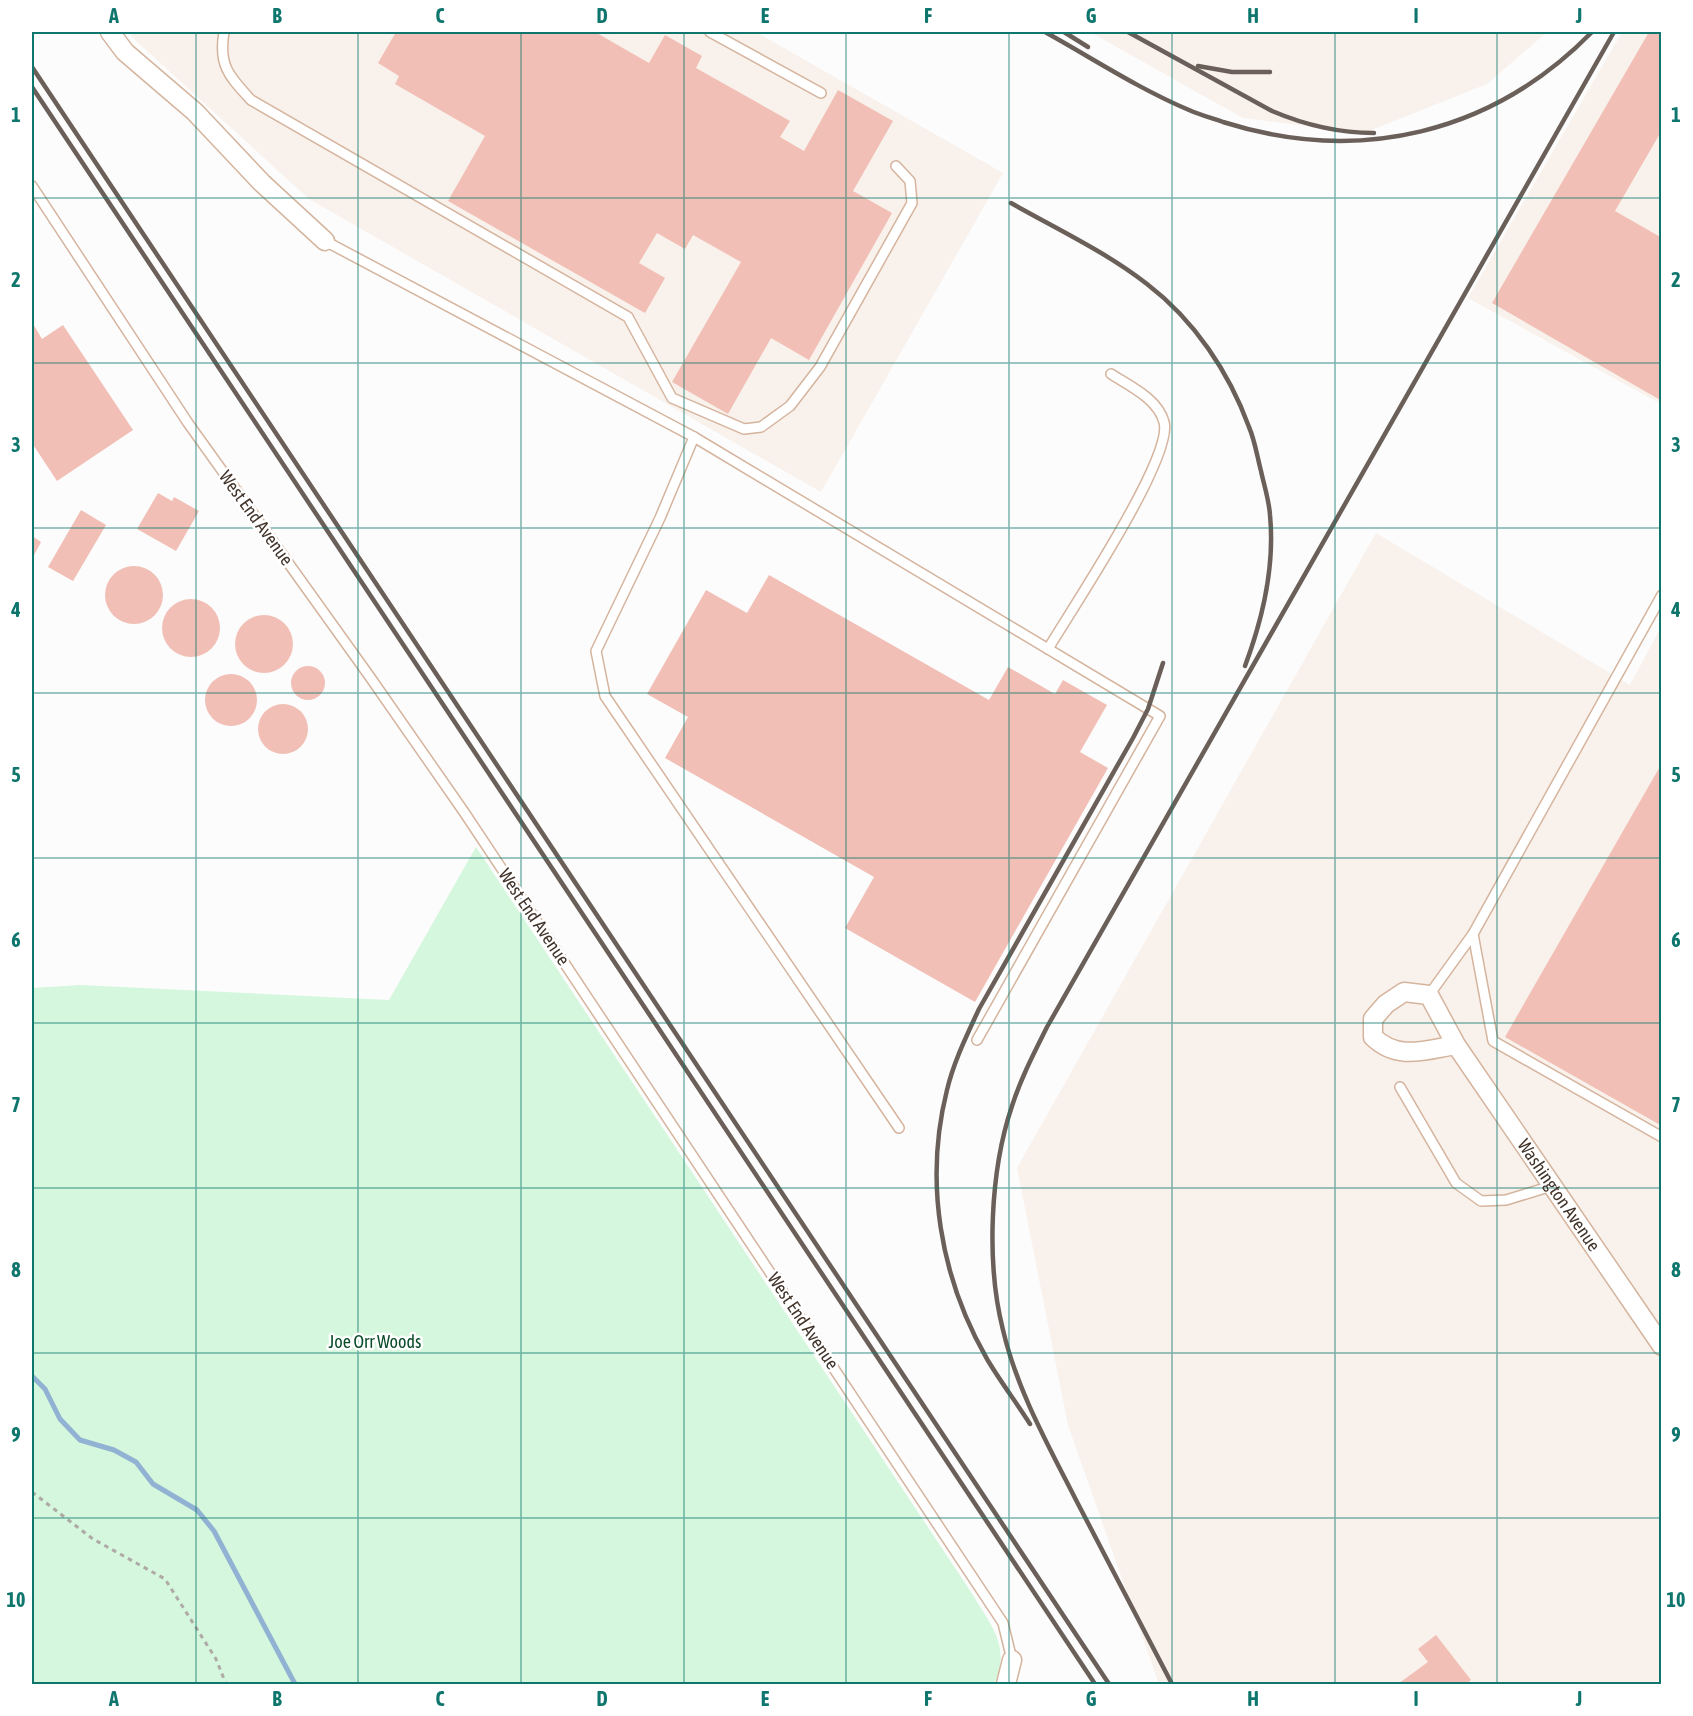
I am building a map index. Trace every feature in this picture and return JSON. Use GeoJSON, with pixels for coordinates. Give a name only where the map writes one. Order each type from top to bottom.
{"type":"FeatureCollection","features":[{"type":"Feature","properties":{"kind":"street"},"geometry":{"type":"LineString","coordinates":[[111,32],[124,52],[195,112],[262,183],[325,241]]}},
{"type":"Feature","properties":{"kind":"street"},"geometry":{"type":"LineString","coordinates":[[1429,995],[1404,992],[1386,1004],[1373,1019],[1373,1037],[1383,1046],[1405,1054],[1456,1045]]}},
{"type":"Feature","properties":{"kind":"street","name":"Washington Avenue"},"geometry":{"type":"LineString","coordinates":[[1429,995],[1456,1045],[1662,1346]]}},
{"type":"Feature","properties":{"kind":"street"},"geometry":{"type":"LineString","coordinates":[[1006,1684],[1012,1660]]}},
{"type":"Feature","properties":{"kind":"lane"},"geometry":{"type":"LineString","coordinates":[[224,32],[222,43],[227,73],[251,100],[627,317],[672,398],[744,429],[760,427],[790,406],[820,367],[912,202],[910,181],[896,166]]}},
{"type":"Feature","properties":{"kind":"lane"},"geometry":{"type":"LineString","coordinates":[[710,32],[821,93]]}},
{"type":"Feature","properties":{"kind":"lane","name":"West End Avenue"},"geometry":{"type":"LineString","coordinates":[[32,186],[188,423],[370,677],[490,852],[998,1614],[1006,1632],[1012,1660]]}},
{"type":"Feature","properties":{"kind":"lane"},"geometry":{"type":"LineString","coordinates":[[325,241],[694,437],[1160,716],[977,1040]]}},
{"type":"Feature","properties":{"kind":"lane"},"geometry":{"type":"LineString","coordinates":[[1048,649],[1130,513],[1155,466],[1164,439],[1165,424],[1160,411],[1144,395],[1111,374]]}},
{"type":"Feature","properties":{"kind":"lane"},"geometry":{"type":"LineString","coordinates":[[694,437],[660,518],[597,651],[605,696],[899,1128]]}},
{"type":"Feature","properties":{"kind":"lane"},"geometry":{"type":"LineString","coordinates":[[1429,995],[1473,934],[1662,595]]}},
{"type":"Feature","properties":{"kind":"lane"},"geometry":{"type":"LineString","coordinates":[[1473,934],[1493,1041],[1662,1137]]}},
{"type":"Feature","properties":{"kind":"lane"},"geometry":{"type":"LineString","coordinates":[[1400,1087],[1456,1183],[1481,1201],[1506,1200],[1552,1186]]}},
{"type":"Feature","properties":{"kind":"path"},"geometry":{"type":"LineString","coordinates":[[32,1492],[93,1539],[165,1579],[216,1659],[226,1684]]}},
{"type":"Feature","properties":{"kind":"shaded area"},"geometry":{"type":"Polygon","coordinates":[[[129,32],[756,32],[1003,173],[821,492],[309,199],[129,32]]]}},
{"type":"Feature","properties":{"kind":"shaded area"},"geometry":{"type":"Polygon","coordinates":[[[1090,32],[1547,32],[1487,84],[1364,133],[1243,118],[1090,32]]]}},
{"type":"Feature","properties":{"kind":"shaded area"},"geometry":{"type":"Polygon","coordinates":[[[1622,32],[1661,32],[1661,404],[1468,298],[1622,32]]]}},
{"type":"Feature","properties":{"kind":"shaded area"},"geometry":{"type":"Polygon","coordinates":[[[1376,533],[1630,685],[1661,627],[1661,1684],[1159,1684],[1068,1425],[1017,1168],[1376,533]]]}},
{"type":"Feature","properties":{"kind":"green space","name":"Joe Orr Woods"},"geometry":{"type":"Polygon","coordinates":[[[476,847],[971,1592],[991,1625],[1000,1647],[1001,1659],[994,1684],[32,1684],[32,988],[81,985],[389,1000],[476,847]]]}},
{"type":"Feature","properties":{"kind":"building"},"geometry":{"type":"Polygon","coordinates":[[[396,32],[595,32],[649,63],[665,35],[702,56],[696,68],[790,121],[780,137],[804,151],[838,90],[893,121],[853,191],[892,213],[809,360],[771,338],[728,414],[672,382],[741,262],[693,235],[685,249],[657,233],[639,263],[665,278],[645,313],[448,201],[485,136],[395,84],[399,76],[378,63],[396,32]]]}},
{"type":"Feature","properties":{"kind":"building"},"geometry":{"type":"Polygon","coordinates":[[[1649,32],[1662,32],[1662,130],[1615,211],[1662,238],[1662,401],[1492,303],[1649,32]]]}},
{"type":"Feature","properties":{"kind":"building"},"geometry":{"type":"Polygon","coordinates":[[[32,322],[42,339],[63,325],[133,430],[57,481],[32,443],[32,322]]]}},
{"type":"Feature","properties":{"kind":"building"},"geometry":{"type":"Polygon","coordinates":[[[158,493],[172,501],[174,497],[199,511],[176,551],[137,529],[158,493]]]}},
{"type":"Feature","properties":{"kind":"building"},"geometry":{"type":"Polygon","coordinates":[[[81,510],[106,525],[73,581],[48,567],[81,510]]]}},
{"type":"Feature","properties":{"kind":"building"},"geometry":{"type":"Polygon","coordinates":[[[32,536],[41,542],[32,559],[32,536]]]}},
{"type":"Feature","properties":{"kind":"building"},"geometry":{"type":"Polygon","coordinates":[[[128,566],[140,566],[150,570],[159,579],[163,601],[155,616],[140,624],[128,624],[118,620],[109,611],[105,601],[105,589],[109,579],[118,570],[128,566]]]}},
{"type":"Feature","properties":{"kind":"building"},"geometry":{"type":"Polygon","coordinates":[[[769,575],[989,700],[1008,667],[1055,694],[1063,680],[1107,705],[1080,752],[1108,768],[975,1002],[845,928],[874,877],[665,758],[688,717],[647,694],[706,590],[747,613],[769,575]]]}},
{"type":"Feature","properties":{"kind":"building"},"geometry":{"type":"Polygon","coordinates":[[[185,599],[197,599],[212,607],[220,622],[220,634],[212,649],[197,657],[185,657],[170,649],[162,634],[162,622],[170,607],[185,599]]]}},
{"type":"Feature","properties":{"kind":"building"},"geometry":{"type":"Polygon","coordinates":[[[264,615],[275,617],[285,623],[291,633],[293,644],[291,655],[285,665],[275,671],[264,673],[253,671],[243,665],[237,655],[235,644],[237,633],[243,623],[253,617],[264,615]]]}},
{"type":"Feature","properties":{"kind":"building"},"geometry":{"type":"Polygon","coordinates":[[[308,666],[320,671],[325,683],[320,695],[308,700],[296,695],[291,683],[296,671],[308,666]]]}},
{"type":"Feature","properties":{"kind":"building"},"geometry":{"type":"Polygon","coordinates":[[[231,674],[241,676],[249,682],[255,690],[257,700],[255,710],[249,718],[241,724],[231,726],[221,724],[213,718],[207,710],[205,700],[207,690],[213,682],[221,676],[231,674]]]}},
{"type":"Feature","properties":{"kind":"building"},"geometry":{"type":"Polygon","coordinates":[[[278,704],[288,704],[301,711],[308,724],[308,734],[301,747],[288,754],[278,754],[269,750],[262,743],[258,734],[258,724],[262,715],[269,708],[278,704]]]}},
{"type":"Feature","properties":{"kind":"building"},"geometry":{"type":"Polygon","coordinates":[[[1662,763],[1662,1126],[1505,1037],[1662,763]]]}},
{"type":"Feature","properties":{"kind":"building"},"geometry":{"type":"Polygon","coordinates":[[[1436,1635],[1471,1680],[1466,1684],[1398,1684],[1428,1662],[1418,1649],[1436,1635]]]}},
{"type":"Feature","properties":{"kind":"waterway"},"geometry":{"type":"LineString","coordinates":[[32,1376],[45,1389],[60,1419],[80,1440],[114,1450],[136,1462],[153,1484],[197,1510],[214,1531],[295,1684]]}},
{"type":"Feature","properties":{"kind":"railway"},"geometry":{"type":"LineString","coordinates":[[1045,32],[1134,83],[1193,112],[1274,135],[1324,140],[1373,139],[1421,131],[1467,117],[1511,95],[1553,67],[1592,32]]}},
{"type":"Feature","properties":{"kind":"railway"},"geometry":{"type":"LineString","coordinates":[[1064,32],[1088,47]]}},
{"type":"Feature","properties":{"kind":"railway"},"geometry":{"type":"LineString","coordinates":[[1128,32],[1272,111],[1322,127],[1348,132],[1374,133]]}},
{"type":"Feature","properties":{"kind":"railway"},"geometry":{"type":"LineString","coordinates":[[1172,1684],[1044,1438],[1016,1374],[1009,1352],[998,1304],[993,1247],[995,1188],[1005,1132],[1019,1086],[1047,1027],[1614,32]]}},
{"type":"Feature","properties":{"kind":"railway"},"geometry":{"type":"LineString","coordinates":[[1198,66],[1232,72],[1270,72]]}},
{"type":"Feature","properties":{"kind":"railway"},"geometry":{"type":"LineString","coordinates":[[32,67],[1109,1684]]}},
{"type":"Feature","properties":{"kind":"railway"},"geometry":{"type":"LineString","coordinates":[[32,87],[1095,1684]]}},
{"type":"Feature","properties":{"kind":"railway"},"geometry":{"type":"LineString","coordinates":[[1011,203],[1098,251],[1131,272],[1164,298],[1208,348],[1231,387],[1254,443],[1269,504],[1271,534],[1266,592],[1245,666]]}},
{"type":"Feature","properties":{"kind":"railway"},"geometry":{"type":"LineString","coordinates":[[1030,1424],[987,1359],[971,1328],[948,1262],[937,1193],[940,1124],[953,1069],[979,1009],[1133,738],[1148,709],[1163,663]]}}]}
